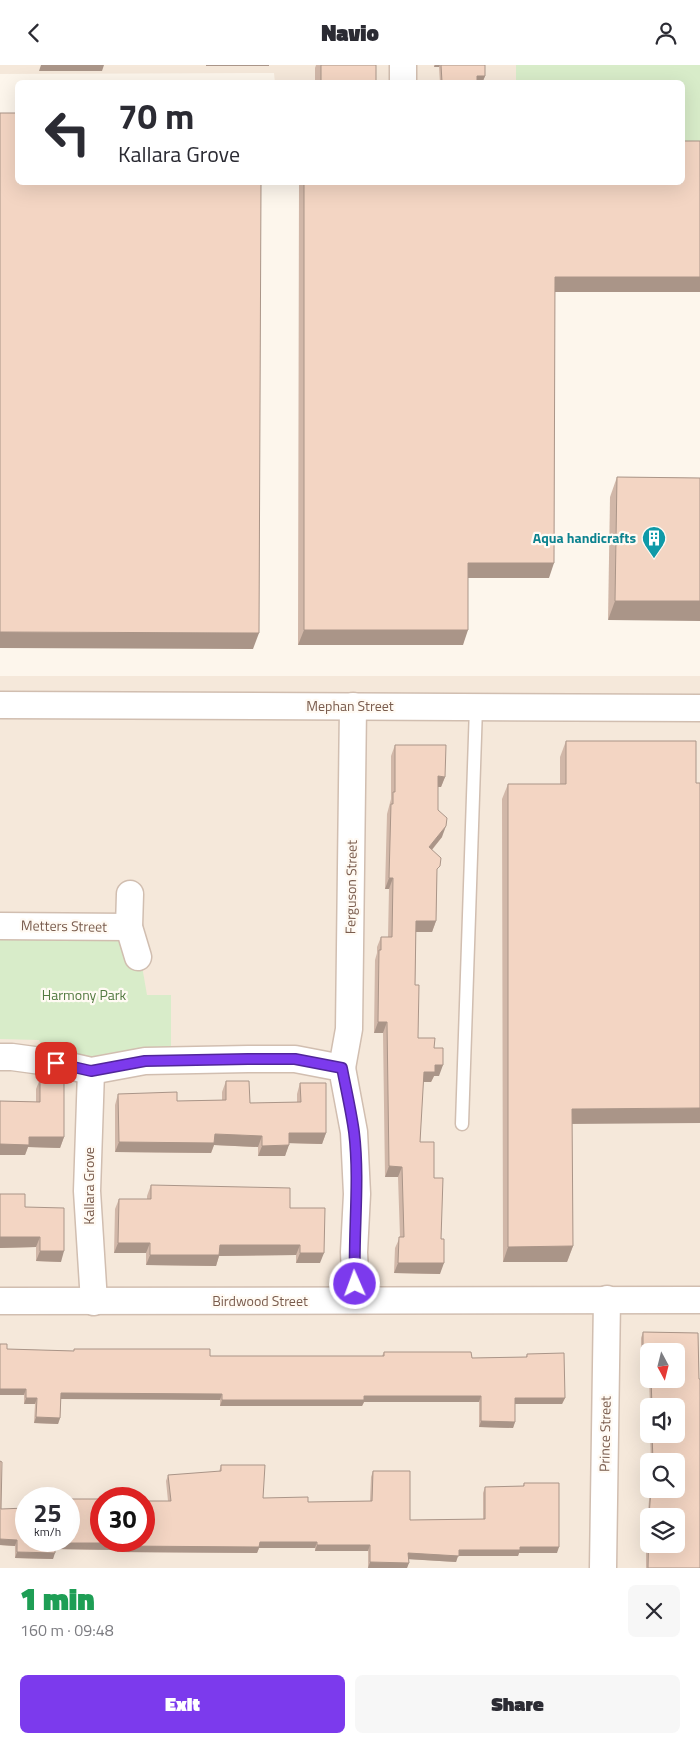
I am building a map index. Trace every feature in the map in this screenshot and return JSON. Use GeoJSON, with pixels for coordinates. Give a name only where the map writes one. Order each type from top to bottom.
{"type":"FeatureCollection","features":[{"type":"Feature","properties":{"kind":"street"},"geometry":{"type":"LineString","coordinates":[[403,65],[403,80]]}},
{"type":"Feature","properties":{"kind":"street","name":"Mephan Street"},"geometry":{"type":"LineString","coordinates":[[0,705],[700,708]]}},
{"type":"Feature","properties":{"kind":"street","name":"Ferguson Street"},"geometry":{"type":"LineString","coordinates":[[342,1068],[349,1029],[353,706]]}},
{"type":"Feature","properties":{"kind":"street"},"geometry":{"type":"LineString","coordinates":[[130,894],[129,927],[138,957]]}},
{"type":"Feature","properties":{"kind":"street","name":"Metters Street"},"geometry":{"type":"LineString","coordinates":[[0,926],[129,927]]}},
{"type":"Feature","properties":{"kind":"street"},"geometry":{"type":"LineString","coordinates":[[0,1057],[56,1063],[91,1071],[145,1061],[248,1059],[295,1059],[342,1068],[354,1132],[357,1194],[354,1253],[356,1300]]}},
{"type":"Feature","properties":{"kind":"street","name":"Kallara Grove"},"geometry":{"type":"LineString","coordinates":[[91,1071],[87,1191],[94,1302]]}},
{"type":"Feature","properties":{"kind":"street","name":"Prince Street"},"geometry":{"type":"LineString","coordinates":[[603,1568],[607,1299]]}},
{"type":"Feature","properties":{"kind":"street","name":"Birdwood Street"},"geometry":{"type":"LineString","coordinates":[[0,1301],[700,1300]]}},
{"type":"Feature","properties":{"kind":"lane"},"geometry":{"type":"LineString","coordinates":[[462,1124],[476,707]]}},
{"type":"Feature","properties":{"kind":"shaded area"},"geometry":{"type":"Polygon","coordinates":[[[0,65],[516,65],[516,80],[275,80],[274,73],[0,74],[0,65]]]}},
{"type":"Feature","properties":{"kind":"shaded area"},"geometry":{"type":"Polygon","coordinates":[[[0,676],[700,676],[700,1568],[0,1568],[0,676]]]}},
{"type":"Feature","properties":{"kind":"green space"},"geometry":{"type":"Polygon","coordinates":[[[516,65],[700,65],[700,142],[685,142],[685,80],[516,80],[516,65]]]}},
{"type":"Feature","properties":{"kind":"green space","name":"Harmony Park"},"geometry":{"type":"Polygon","coordinates":[[[122,936],[142,966],[147,995],[171,995],[171,1047],[109,1053],[88,1059],[67,1052],[43,1049],[39,1040],[0,1039],[0,937],[122,936]]]}},
{"type":"Feature","properties":{"kind":"building"},"geometry":{"type":"Polygon","coordinates":[[[321,65],[376,65],[376,80],[321,80],[321,65]]]}},
{"type":"Feature","properties":{"kind":"building"},"geometry":{"type":"Polygon","coordinates":[[[441,65],[485,65],[485,76],[477,76],[477,80],[442,80],[441,65]]]}},
{"type":"Feature","properties":{"kind":"building"},"geometry":{"type":"Polygon","coordinates":[[[0,113],[15,113],[15,185],[261,185],[259,633],[0,632],[0,113]]]}},
{"type":"Feature","properties":{"kind":"building"},"geometry":{"type":"Polygon","coordinates":[[[685,141],[700,141],[700,277],[555,277],[554,563],[468,563],[468,630],[304,630],[304,185],[685,185],[685,141]]]}},
{"type":"Feature","properties":{"kind":"building","name":"Aqua handicrafts"},"geometry":{"type":"Polygon","coordinates":[[[617,477],[700,478],[700,601],[615,601],[617,477]]]}},
{"type":"Feature","properties":{"kind":"building"},"geometry":{"type":"Polygon","coordinates":[[[566,741],[696,741],[696,783],[700,783],[700,1108],[572,1109],[573,1246],[508,1247],[508,784],[566,784],[566,741]]]}},
{"type":"Feature","properties":{"kind":"building"},"geometry":{"type":"Polygon","coordinates":[[[395,745],[446,745],[445,777],[438,776],[438,810],[447,818],[446,826],[429,847],[441,858],[440,866],[437,869],[436,921],[416,921],[415,985],[419,985],[418,1038],[435,1038],[434,1048],[443,1048],[443,1065],[435,1065],[435,1072],[424,1072],[420,1142],[434,1142],[434,1178],[443,1178],[441,1239],[444,1239],[444,1263],[398,1263],[399,1237],[404,1237],[402,1167],[389,1166],[387,1022],[378,1022],[379,950],[381,950],[381,937],[392,937],[393,878],[389,878],[391,804],[393,804],[393,792],[395,792],[395,745]]]}},
{"type":"Feature","properties":{"kind":"building"},"geometry":{"type":"Polygon","coordinates":[[[64,1078],[64,1137],[29,1137],[29,1145],[0,1144],[0,1101],[40,1102],[40,1079],[64,1078]]]}},
{"type":"Feature","properties":{"kind":"building"},"geometry":{"type":"Polygon","coordinates":[[[226,1081],[249,1081],[250,1103],[301,1102],[300,1083],[326,1083],[326,1133],[289,1133],[289,1145],[262,1146],[262,1136],[215,1134],[214,1143],[119,1142],[118,1094],[177,1092],[177,1101],[226,1100],[226,1081]]]}},
{"type":"Feature","properties":{"kind":"building"},"geometry":{"type":"Polygon","coordinates":[[[151,1185],[290,1188],[290,1208],[325,1208],[324,1253],[300,1253],[300,1245],[220,1245],[219,1255],[150,1255],[150,1243],[118,1243],[119,1199],[151,1199],[151,1185]]]}},
{"type":"Feature","properties":{"kind":"building"},"geometry":{"type":"Polygon","coordinates":[[[0,1194],[25,1194],[25,1207],[64,1208],[64,1251],[40,1251],[40,1237],[0,1237],[0,1194]]]}},
{"type":"Feature","properties":{"kind":"building"},"geometry":{"type":"Polygon","coordinates":[[[643,1332],[698,1333],[700,1379],[700,1568],[648,1568],[648,1553],[685,1553],[685,1508],[650,1508],[650,1498],[685,1498],[685,1453],[653,1453],[652,1443],[685,1443],[685,1398],[652,1398],[651,1388],[685,1388],[685,1343],[643,1343],[643,1332]]]}},
{"type":"Feature","properties":{"kind":"building"},"geometry":{"type":"Polygon","coordinates":[[[0,1344],[7,1344],[7,1349],[74,1351],[74,1349],[210,1349],[210,1356],[384,1356],[384,1352],[471,1352],[472,1358],[527,1357],[527,1354],[564,1353],[565,1398],[515,1398],[515,1422],[481,1421],[481,1396],[364,1396],[364,1400],[222,1400],[222,1394],[61,1393],[60,1418],[36,1417],[37,1398],[26,1398],[26,1389],[0,1389],[0,1344]]]}},
{"type":"Feature","properties":{"kind":"building"},"geometry":{"type":"Polygon","coordinates":[[[0,1461],[2,1462],[1,1509],[15,1508],[15,1540],[0,1539],[0,1461]]]}},
{"type":"Feature","properties":{"kind":"building"},"geometry":{"type":"Polygon","coordinates":[[[221,1465],[265,1465],[263,1498],[308,1497],[308,1502],[372,1501],[373,1471],[410,1471],[410,1520],[485,1519],[485,1487],[524,1486],[524,1483],[559,1483],[559,1547],[520,1547],[520,1550],[459,1550],[459,1556],[408,1553],[409,1563],[370,1562],[370,1545],[317,1545],[317,1542],[260,1542],[259,1547],[155,1546],[155,1501],[171,1501],[168,1475],[221,1471],[221,1465]]]}},
{"type":"Feature","properties":{"kind":"building"},"geometry":{"type":"Polygon","coordinates":[[[80,1499],[90,1499],[90,1543],[80,1543],[80,1499]]]}},
{"type":"Feature","properties":{"kind":"building"},"geometry":{"type":"Polygon","coordinates":[[[17,1552],[55,1552],[55,1553],[17,1552]]]}},
{"type":"Feature","properties":{"kind":"place","name":"Aqua handicrafts"},"geometry":{"type":"Point","coordinates":[654,559]}},
{"type":"Feature","properties":{"kind":"route"},"geometry":{"type":"LineString","coordinates":[[56,1063],[91,1071],[145,1061],[295,1059],[342,1068],[354,1132],[357,1194],[354,1253],[355,1284]]}}]}
